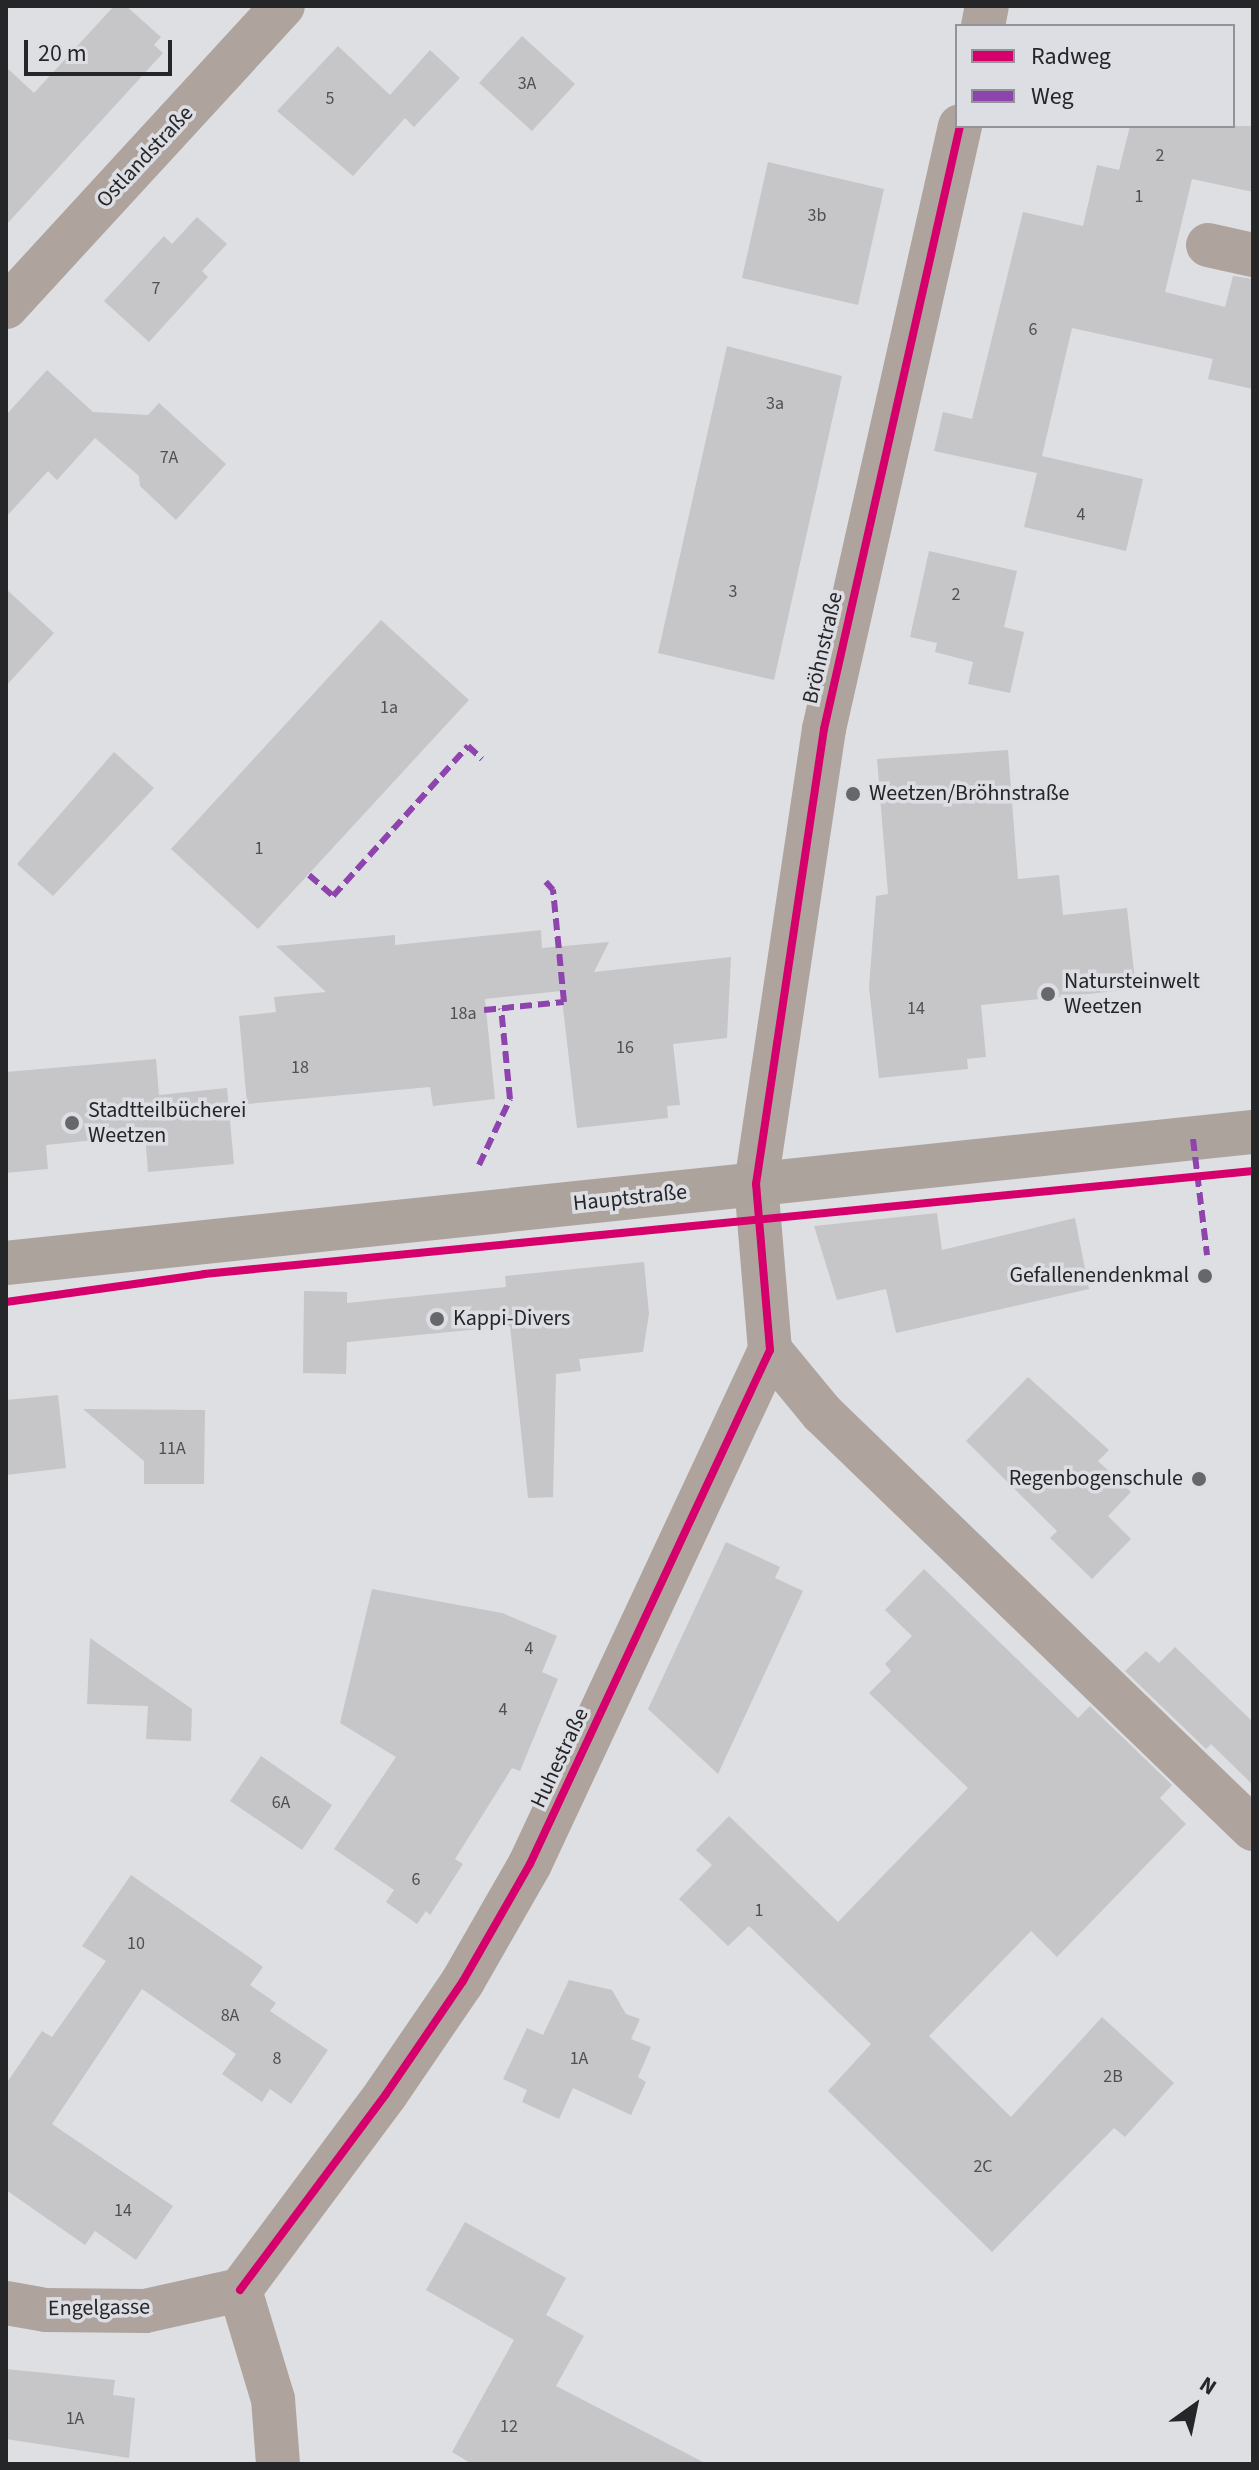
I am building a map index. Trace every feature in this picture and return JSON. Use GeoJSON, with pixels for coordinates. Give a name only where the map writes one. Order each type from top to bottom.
{"type":"FeatureCollection","features":[{"type":"Feature","properties":{"kind":"street","name":"Ostlandstraße"},"geometry":{"type":"LineString","coordinates":[[6,307],[283,6]]}},
{"type":"Feature","properties":{"kind":"street","name":"Bröhnstraße"},"geometry":{"type":"LineString","coordinates":[[756,1184],[824,729],[960,128]]}},
{"type":"Feature","properties":{"kind":"street"},"geometry":{"type":"LineString","coordinates":[[1208,245],[1253,255]]}},
{"type":"Feature","properties":{"kind":"street","name":"Hauptstraße"},"geometry":{"type":"LineString","coordinates":[[6,1263],[1253,1132]]}},
{"type":"Feature","properties":{"kind":"street","name":"Huhestraße"},"geometry":{"type":"LineString","coordinates":[[240,2290],[446,2006],[530,1864],[770,1350],[756,1184]]}},
{"type":"Feature","properties":{"kind":"street"},"geometry":{"type":"LineString","coordinates":[[770,1350],[822,1413],[1253,1829]]}},
{"type":"Feature","properties":{"kind":"street"},"geometry":{"type":"LineString","coordinates":[[240,2290],[273,2399],[278,2464]]}},
{"type":"Feature","properties":{"kind":"street","name":"Engelgasse"},"geometry":{"type":"LineString","coordinates":[[6,2303],[46,2310],[145,2311],[240,2290]]}},
{"type":"Feature","properties":{"kind":"building"},"geometry":{"type":"Polygon","coordinates":[[[114,6],[126,6],[161,37],[154,45],[163,53],[6,225],[6,67],[34,93],[114,6]]]}},
{"type":"Feature","properties":{"kind":"building"},"geometry":{"type":"Polygon","coordinates":[[[522,36],[575,84],[532,131],[479,83],[522,36]]]}},
{"type":"Feature","properties":{"kind":"building"},"geometry":{"type":"Polygon","coordinates":[[[338,46],[390,95],[430,50],[460,78],[414,127],[405,118],[353,176],[277,111],[338,46]]]}},
{"type":"Feature","properties":{"kind":"building"},"geometry":{"type":"Polygon","coordinates":[[[1253,126],[1253,192],[1192,179],[1165,292],[1225,307],[1233,276],[1253,279],[1253,389],[1208,379],[1213,359],[1072,328],[1042,456],[1143,479],[1126,551],[1024,527],[1037,473],[934,451],[943,412],[972,419],[1023,212],[1083,226],[1097,165],[1119,170],[1130,128],[1253,126]]]}},
{"type":"Feature","properties":{"kind":"building"},"geometry":{"type":"Polygon","coordinates":[[[768,162],[884,189],[858,305],[742,278],[768,162]]]}},
{"type":"Feature","properties":{"kind":"building"},"geometry":{"type":"Polygon","coordinates":[[[197,217],[227,244],[202,271],[208,277],[149,342],[104,301],[164,236],[172,244],[197,217]]]}},
{"type":"Feature","properties":{"kind":"building"},"geometry":{"type":"Polygon","coordinates":[[[727,346],[842,376],[774,680],[658,653],[727,346]]]}},
{"type":"Feature","properties":{"kind":"building"},"geometry":{"type":"Polygon","coordinates":[[[47,370],[93,412],[148,415],[159,403],[226,464],[176,520],[140,486],[139,476],[95,438],[57,480],[48,471],[6,517],[6,415],[47,370]]]}},
{"type":"Feature","properties":{"kind":"building"},"geometry":{"type":"Polygon","coordinates":[[[929,551],[1017,571],[1004,627],[1024,632],[1010,693],[968,684],[973,662],[935,652],[937,643],[910,637],[929,551]]]}},
{"type":"Feature","properties":{"kind":"building"},"geometry":{"type":"Polygon","coordinates":[[[6,589],[54,633],[6,686],[6,589]]]}},
{"type":"Feature","properties":{"kind":"building"},"geometry":{"type":"Polygon","coordinates":[[[381,620],[469,700],[258,929],[171,849],[381,620]]]}},
{"type":"Feature","properties":{"kind":"building"},"geometry":{"type":"Polygon","coordinates":[[[1008,750],[1018,879],[1059,875],[1063,915],[1127,908],[1136,989],[981,1005],[986,1057],[967,1059],[968,1069],[879,1078],[869,987],[876,896],[888,894],[877,759],[1008,750]]]}},
{"type":"Feature","properties":{"kind":"building"},"geometry":{"type":"Polygon","coordinates":[[[114,752],[154,788],[53,896],[17,864],[114,752]]]}},
{"type":"Feature","properties":{"kind":"building"},"geometry":{"type":"Polygon","coordinates":[[[541,930],[542,948],[609,942],[594,972],[731,957],[727,1038],[673,1044],[680,1105],[667,1106],[668,1118],[577,1128],[561,991],[485,999],[495,1099],[433,1106],[430,1087],[247,1104],[239,1016],[276,1012],[274,997],[326,992],[276,946],[395,935],[395,945],[541,930]]]}},
{"type":"Feature","properties":{"kind":"building"},"geometry":{"type":"Polygon","coordinates":[[[156,1059],[159,1095],[227,1088],[234,1164],[148,1172],[145,1135],[46,1145],[48,1169],[6,1173],[6,1072],[156,1059]]]}},
{"type":"Feature","properties":{"kind":"building"},"geometry":{"type":"Polygon","coordinates":[[[937,1213],[942,1250],[1075,1218],[1089,1289],[896,1333],[886,1289],[837,1300],[814,1226],[937,1213]]]}},
{"type":"Feature","properties":{"kind":"building"},"geometry":{"type":"Polygon","coordinates":[[[644,1262],[649,1314],[643,1352],[579,1359],[581,1371],[556,1374],[553,1497],[528,1498],[510,1326],[347,1342],[346,1374],[303,1373],[304,1291],[347,1292],[347,1303],[506,1287],[505,1276],[644,1262]]]}},
{"type":"Feature","properties":{"kind":"building"},"geometry":{"type":"Polygon","coordinates":[[[1028,1377],[1109,1450],[1098,1461],[1131,1492],[1108,1516],[1131,1539],[1092,1579],[1050,1538],[1057,1531],[966,1441],[1028,1377]]]}},
{"type":"Feature","properties":{"kind":"building"},"geometry":{"type":"Polygon","coordinates":[[[58,1395],[66,1468],[6,1475],[6,1400],[58,1395]]]}},
{"type":"Feature","properties":{"kind":"building"},"geometry":{"type":"Polygon","coordinates":[[[83,1409],[205,1410],[204,1484],[144,1484],[144,1461],[83,1409]]]}},
{"type":"Feature","properties":{"kind":"building"},"geometry":{"type":"Polygon","coordinates":[[[726,1542],[780,1567],[775,1578],[803,1591],[718,1774],[648,1709],[726,1542]]]}},
{"type":"Feature","properties":{"kind":"building"},"geometry":{"type":"Polygon","coordinates":[[[924,1569],[1078,1718],[1090,1706],[1172,1785],[1160,1798],[1186,1824],[1057,1957],[1031,1931],[929,2036],[1011,2117],[1102,2017],[1174,2083],[1125,2137],[1114,2128],[992,2252],[828,2091],[871,2044],[749,1926],[728,1946],[679,1899],[712,1865],[696,1850],[729,1816],[838,1922],[968,1788],[869,1693],[891,1671],[885,1664],[912,1636],[885,1610],[924,1569]]]}},
{"type":"Feature","properties":{"kind":"building"},"geometry":{"type":"Polygon","coordinates":[[[372,1589],[502,1613],[557,1636],[542,1672],[558,1679],[520,1771],[512,1768],[455,1859],[463,1864],[430,1915],[426,1911],[417,1924],[386,1902],[394,1890],[334,1849],[396,1757],[340,1723],[372,1589]]]}},
{"type":"Feature","properties":{"kind":"building"},"geometry":{"type":"Polygon","coordinates":[[[90,1638],[192,1709],[191,1741],[146,1739],[148,1706],[87,1704],[90,1638]]]}},
{"type":"Feature","properties":{"kind":"building"},"geometry":{"type":"Polygon","coordinates":[[[1175,1647],[1253,1722],[1253,1785],[1211,1744],[1206,1749],[1125,1671],[1146,1651],[1159,1663],[1175,1647]]]}},
{"type":"Feature","properties":{"kind":"building"},"geometry":{"type":"Polygon","coordinates":[[[261,1756],[332,1805],[302,1850],[230,1801],[261,1756]]]}},
{"type":"Feature","properties":{"kind":"building"},"geometry":{"type":"Polygon","coordinates":[[[131,1875],[263,1967],[250,1985],[276,2003],[270,2011],[328,2050],[291,2104],[270,2089],[262,2102],[222,2074],[236,2054],[142,1989],[52,2124],[173,2206],[136,2260],[95,2231],[85,2245],[6,2190],[6,2084],[42,2031],[52,2037],[106,1961],[82,1946],[131,1875]]]}},
{"type":"Feature","properties":{"kind":"building"},"geometry":{"type":"Polygon","coordinates":[[[569,1980],[612,1990],[626,2014],[640,2019],[631,2039],[651,2047],[638,2077],[646,2082],[631,2115],[573,2088],[559,2119],[522,2102],[527,2090],[503,2079],[527,2028],[543,2035],[569,1980]]]}},
{"type":"Feature","properties":{"kind":"building"},"geometry":{"type":"Polygon","coordinates":[[[465,2222],[566,2278],[546,2315],[584,2336],[556,2386],[707,2464],[472,2464],[452,2452],[514,2340],[426,2290],[465,2222]]]}},
{"type":"Feature","properties":{"kind":"building"},"geometry":{"type":"Polygon","coordinates":[[[6,2369],[115,2380],[113,2395],[135,2398],[129,2458],[6,2439],[6,2369]]]}},
{"type":"Feature","properties":{"kind":"marked path"},"geometry":{"type":"LineString","coordinates":[[309,875],[333,896],[468,746],[482,759]]}},
{"type":"Feature","properties":{"kind":"marked path"},"geometry":{"type":"LineString","coordinates":[[484,1010],[564,1002],[553,890],[546,882]]}},
{"type":"Feature","properties":{"kind":"marked path"},"geometry":{"type":"LineString","coordinates":[[479,1165],[510,1099],[501,1008]]}},
{"type":"Feature","properties":{"kind":"marked path"},"geometry":{"type":"LineString","coordinates":[[1193,1139],[1207,1255]]}},
{"type":"Feature","properties":{"kind":"cycle path"},"geometry":{"type":"LineString","coordinates":[[240,2290],[386,2094],[463,1981],[530,1864],[770,1350],[756,1184],[824,729],[960,128]]}},
{"type":"Feature","properties":{"kind":"cycle path"},"geometry":{"type":"LineString","coordinates":[[6,1302],[204,1274],[1253,1171]]}},
{"type":"Feature","properties":{"kind":"place","name":"Weetzen/Bröhnstraße"},"geometry":{"type":"Point","coordinates":[853,794]}},
{"type":"Feature","properties":{"kind":"place","name":"Natursteinwelt Weetzen"},"geometry":{"type":"Point","coordinates":[1048,994]}},
{"type":"Feature","properties":{"kind":"place","name":"Stadtteilbücherei Weetzen"},"geometry":{"type":"Point","coordinates":[72,1123]}},
{"type":"Feature","properties":{"kind":"place","name":"Gefallenendenkmal"},"geometry":{"type":"Point","coordinates":[1205,1276]}},
{"type":"Feature","properties":{"kind":"place","name":"Kappi-Divers"},"geometry":{"type":"Point","coordinates":[437,1319]}},
{"type":"Feature","properties":{"kind":"place","name":"Regenbogenschule"},"geometry":{"type":"Point","coordinates":[1199,1479]}}]}
